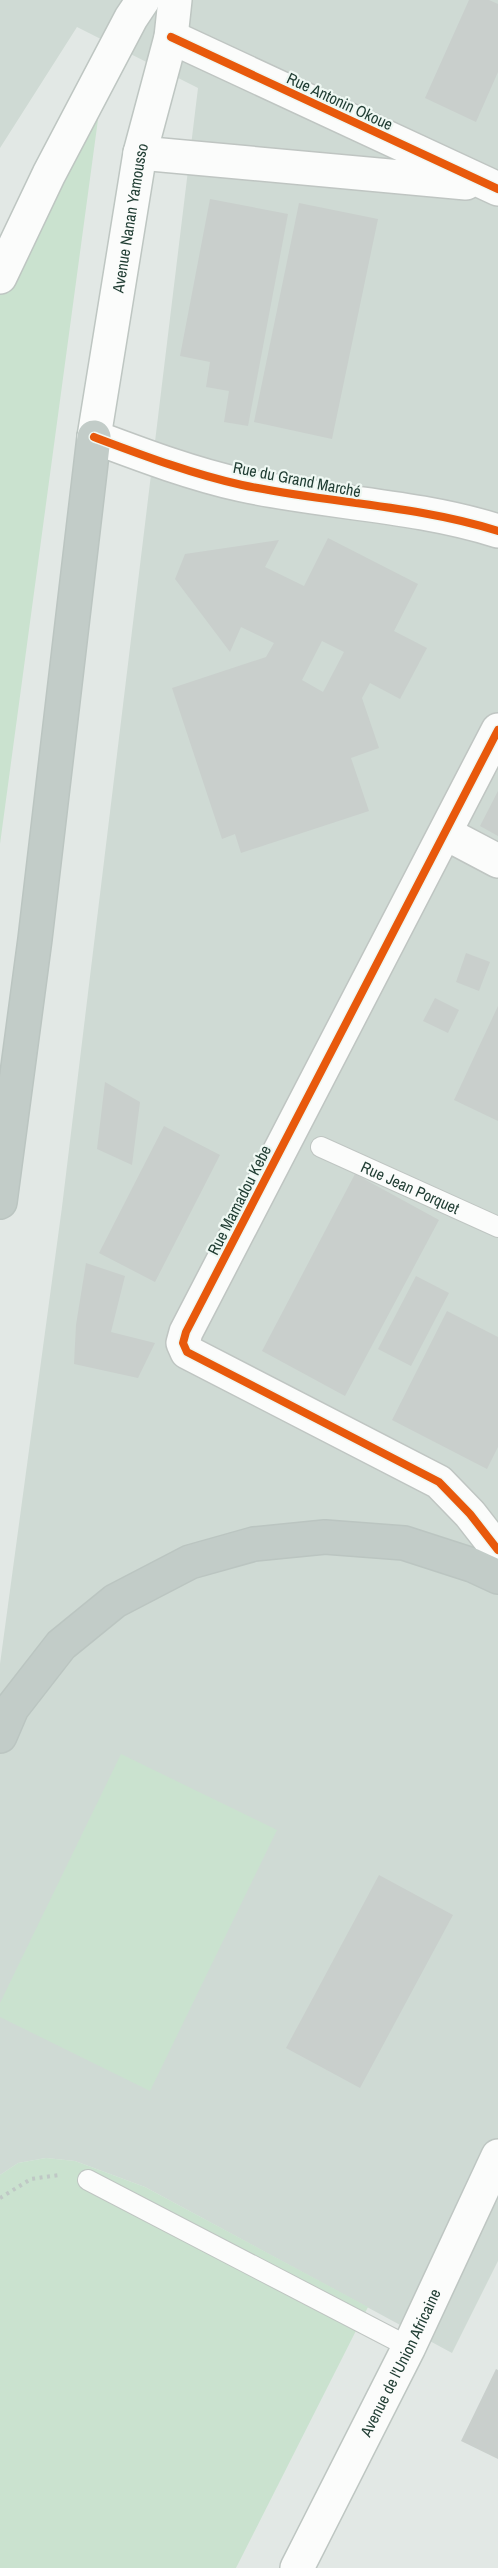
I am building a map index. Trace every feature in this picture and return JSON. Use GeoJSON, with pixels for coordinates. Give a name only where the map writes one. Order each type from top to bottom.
{"type":"FeatureCollection","features":[{"type":"Feature","properties":{"kind":"highway"},"geometry":{"type":"LineString","coordinates":[[0,1202],[94,437]]}},
{"type":"Feature","properties":{"kind":"highway"},"geometry":{"type":"LineString","coordinates":[[0,1736],[12,1708],[61,1645],[115,1601],[190,1562],[254,1544],[325,1538],[404,1543],[472,1565],[498,1577]]}},
{"type":"Feature","properties":{"kind":"street"},"geometry":{"type":"LineString","coordinates":[[0,277],[49,174],[131,18],[143,0]]}},
{"type":"Feature","properties":{"kind":"street","name":"Avenue Nanan Yamousso"},"geometry":{"type":"LineString","coordinates":[[94,437],[140,153],[171,37],[175,0]]}},
{"type":"Feature","properties":{"kind":"street","name":"Rue Antonin Okoue"},"geometry":{"type":"LineString","coordinates":[[171,37],[494,187]]}},
{"type":"Feature","properties":{"kind":"street","name":"Rue Antonin Okoue"},"geometry":{"type":"LineString","coordinates":[[140,153],[494,187]]}},
{"type":"Feature","properties":{"kind":"street","name":"Rue du Grand Marché"},"geometry":{"type":"LineString","coordinates":[[94,437],[151,458],[241,484],[433,516],[498,531]]}},
{"type":"Feature","properties":{"kind":"street","name":"Rue Mamadou Kebe"},"geometry":{"type":"LineString","coordinates":[[498,730],[186,1332],[183,1343],[187,1352],[439,1482],[470,1514],[498,1550]]}},
{"type":"Feature","properties":{"kind":"street"},"geometry":{"type":"LineString","coordinates":[[445,833],[498,861]]}},
{"type":"Feature","properties":{"kind":"street","name":"Avenue de l'Union Africaine"},"geometry":{"type":"LineString","coordinates":[[297,2568],[409,2347],[498,2156]]}},
{"type":"Feature","properties":{"kind":"lane","name":"Rue Jean Porquet"},"geometry":{"type":"LineString","coordinates":[[321,1147],[498,1227]]}},
{"type":"Feature","properties":{"kind":"lane"},"geometry":{"type":"LineString","coordinates":[[88,2180],[409,2347]]}},
{"type":"Feature","properties":{"kind":"path"},"geometry":{"type":"LineString","coordinates":[[0,2198],[31,2179],[55,2175],[88,2180]]}},
{"type":"Feature","properties":{"kind":"shaded area"},"geometry":{"type":"Polygon","coordinates":[[[0,0],[498,0],[498,2261],[452,2353],[145,2187],[75,2161],[46,2158],[18,2163],[0,2175],[0,1664],[62,1207],[198,88],[77,27],[0,148],[0,0]]]}},
{"type":"Feature","properties":{"kind":"green space"},"geometry":{"type":"Polygon","coordinates":[[[99,112],[0,844],[0,291],[99,112]]]}},
{"type":"Feature","properties":{"kind":"green space"},"geometry":{"type":"Polygon","coordinates":[[[121,1754],[277,1830],[150,2091],[0,2017],[0,2003],[121,1754]]]}},
{"type":"Feature","properties":{"kind":"green space"},"geometry":{"type":"Polygon","coordinates":[[[46,2158],[75,2161],[145,2187],[368,2307],[236,2568],[0,2568],[0,2175],[18,2163],[46,2158]]]}},
{"type":"Feature","properties":{"kind":"building"},"geometry":{"type":"Polygon","coordinates":[[[469,0],[489,0],[498,4],[498,72],[476,122],[425,98],[469,0]]]}},
{"type":"Feature","properties":{"kind":"building"},"geometry":{"type":"Polygon","coordinates":[[[210,199],[288,214],[248,426],[224,422],[229,391],[206,387],[210,362],[180,356],[210,199]]]}},
{"type":"Feature","properties":{"kind":"building"},"geometry":{"type":"Polygon","coordinates":[[[299,203],[378,219],[332,439],[254,422],[299,203]]]}},
{"type":"Feature","properties":{"kind":"building"},"geometry":{"type":"Polygon","coordinates":[[[328,538],[418,584],[394,631],[427,648],[400,699],[370,683],[362,698],[379,748],[351,758],[369,811],[241,853],[235,834],[222,839],[172,688],[266,657],[274,643],[241,627],[230,652],[175,579],[185,554],[279,540],[265,567],[304,586],[328,538]],[[322,641],[302,680],[323,692],[344,652],[322,641]]]}},
{"type":"Feature","properties":{"kind":"building"},"geometry":{"type":"Polygon","coordinates":[[[498,791],[498,836],[480,826],[498,791]]]}},
{"type":"Feature","properties":{"kind":"building"},"geometry":{"type":"Polygon","coordinates":[[[466,953],[490,962],[479,991],[456,982],[466,953]]]}},
{"type":"Feature","properties":{"kind":"building"},"geometry":{"type":"Polygon","coordinates":[[[435,998],[459,1010],[448,1033],[423,1021],[435,998]]]}},
{"type":"Feature","properties":{"kind":"building"},"geometry":{"type":"Polygon","coordinates":[[[498,1006],[498,1121],[454,1100],[498,1006]]]}},
{"type":"Feature","properties":{"kind":"building"},"geometry":{"type":"Polygon","coordinates":[[[105,1082],[140,1102],[132,1165],[97,1149],[105,1082]]]}},
{"type":"Feature","properties":{"kind":"building"},"geometry":{"type":"Polygon","coordinates":[[[164,1126],[220,1155],[155,1282],[99,1253],[164,1126]]]}},
{"type":"Feature","properties":{"kind":"building"},"geometry":{"type":"Polygon","coordinates":[[[355,1174],[439,1220],[345,1396],[262,1351],[355,1174]]]}},
{"type":"Feature","properties":{"kind":"building"},"geometry":{"type":"Polygon","coordinates":[[[86,1263],[125,1276],[111,1332],[155,1343],[138,1378],[74,1364],[76,1325],[86,1263]]]}},
{"type":"Feature","properties":{"kind":"building"},"geometry":{"type":"Polygon","coordinates":[[[416,1276],[449,1293],[411,1366],[378,1349],[416,1276]]]}},
{"type":"Feature","properties":{"kind":"building"},"geometry":{"type":"Polygon","coordinates":[[[447,1311],[498,1337],[498,1447],[487,1469],[392,1420],[447,1311]]]}},
{"type":"Feature","properties":{"kind":"building"},"geometry":{"type":"Polygon","coordinates":[[[379,1875],[453,1915],[360,2088],[286,2048],[379,1875]]]}},
{"type":"Feature","properties":{"kind":"building"},"geometry":{"type":"Polygon","coordinates":[[[496,2369],[498,2370],[498,2459],[461,2441],[496,2369]]]}},
{"type":"Feature","properties":{"kind":"cycle path"},"geometry":{"type":"LineString","coordinates":[[171,37],[498,189]]}},
{"type":"Feature","properties":{"kind":"cycle path"},"geometry":{"type":"LineString","coordinates":[[94,437],[223,481],[435,515],[498,531]]}},
{"type":"Feature","properties":{"kind":"cycle path"},"geometry":{"type":"LineString","coordinates":[[498,730],[186,1332],[183,1343],[187,1352],[439,1482],[470,1514],[498,1550]]}}]}
